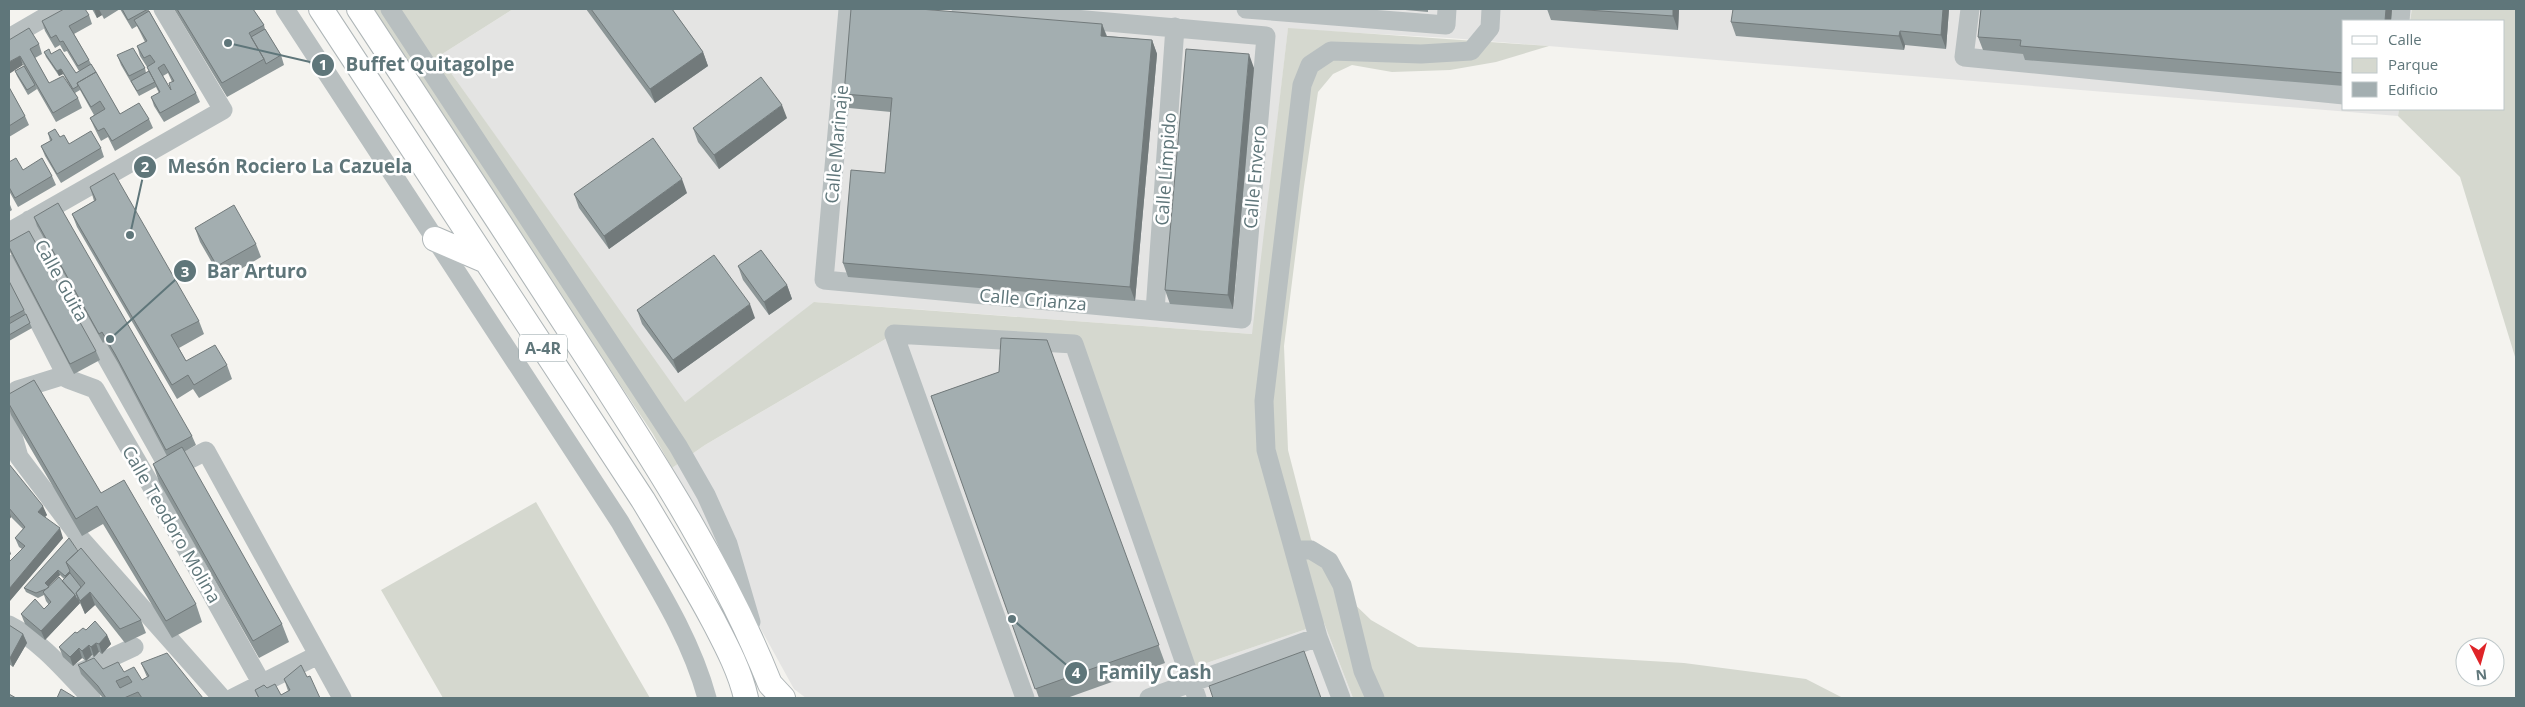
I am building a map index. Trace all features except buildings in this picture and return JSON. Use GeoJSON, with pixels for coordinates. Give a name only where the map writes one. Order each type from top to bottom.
{"type":"FeatureCollection","features":[{"type":"Feature","properties":{"kind":"main road","name":"A-4R"},"geometry":{"type":"LineString","coordinates":[[321,9],[637,492],[691,579],[724,641],[744,686],[746,698]]}},
{"type":"Feature","properties":{"kind":"main road","name":"A-4R"},"geometry":{"type":"LineString","coordinates":[[359,9],[524,259],[672,489],[762,662],[770,684],[783,698]]}},
{"type":"Feature","properties":{"kind":"main road"},"geometry":{"type":"LineString","coordinates":[[435,239],[486,261]]}},
{"type":"Feature","properties":{"kind":"street"},"geometry":{"type":"LineString","coordinates":[[9,38],[59,9]]}},
{"type":"Feature","properties":{"kind":"street"},"geometry":{"type":"LineString","coordinates":[[9,232],[222,110],[163,9]]}},
{"type":"Feature","properties":{"kind":"street"},"geometry":{"type":"LineString","coordinates":[[285,9],[620,522],[661,594],[691,653],[707,698]]}},
{"type":"Feature","properties":{"kind":"street"},"geometry":{"type":"LineString","coordinates":[[390,9],[678,446],[701,487],[728,544],[762,662]]}},
{"type":"Feature","properties":{"kind":"street","name":"Calle Marinaje"},"geometry":{"type":"LineString","coordinates":[[824,280],[848,9]]}},
{"type":"Feature","properties":{"kind":"street"},"geometry":{"type":"LineString","coordinates":[[960,9],[1175,27]]}},
{"type":"Feature","properties":{"kind":"street"},"geometry":{"type":"LineString","coordinates":[[1246,9],[1446,17]]}},
{"type":"Feature","properties":{"kind":"street"},"geometry":{"type":"LineString","coordinates":[[1341,698],[1318,637],[1266,450],[1264,401],[1302,85],[1310,65],[1331,51],[1421,54],[1471,51],[1490,28],[1491,9]]}},
{"type":"Feature","properties":{"kind":"street"},"geometry":{"type":"LineString","coordinates":[[1970,9],[1964,57],[2342,94]]}},
{"type":"Feature","properties":{"kind":"street","name":"Calle Envero"},"geometry":{"type":"LineString","coordinates":[[1175,27],[1266,36],[1242,319]]}},
{"type":"Feature","properties":{"kind":"street","name":"Calle Límpido"},"geometry":{"type":"LineString","coordinates":[[1155,310],[1175,27]]}},
{"type":"Feature","properties":{"kind":"street","name":"Calle Guita"},"geometry":{"type":"LineString","coordinates":[[29,220],[170,470]]}},
{"type":"Feature","properties":{"kind":"street"},"geometry":{"type":"LineString","coordinates":[[9,264],[68,378]]}},
{"type":"Feature","properties":{"kind":"street","name":"Calle Crianza"},"geometry":{"type":"LineString","coordinates":[[824,280],[1242,319]]}},
{"type":"Feature","properties":{"kind":"street"},"geometry":{"type":"LineString","coordinates":[[1025,698],[894,334],[1074,344],[1194,691]]}},
{"type":"Feature","properties":{"kind":"street"},"geometry":{"type":"LineString","coordinates":[[9,413],[13,382],[62,376],[68,378]]}},
{"type":"Feature","properties":{"kind":"street","name":"Calle Teodoro Molina"},"geometry":{"type":"LineString","coordinates":[[68,378],[95,389],[262,684]]}},
{"type":"Feature","properties":{"kind":"street"},"geometry":{"type":"LineString","coordinates":[[9,422],[18,457],[81,539],[222,698]]}},
{"type":"Feature","properties":{"kind":"street"},"geometry":{"type":"LineString","coordinates":[[149,482],[206,451],[342,698]]}},
{"type":"Feature","properties":{"kind":"street"},"geometry":{"type":"LineString","coordinates":[[1294,550],[1312,550],[1328,561],[1342,585],[1363,671],[1375,698]]}},
{"type":"Feature","properties":{"kind":"street"},"geometry":{"type":"LineString","coordinates":[[13,627],[56,661],[91,698]]}},
{"type":"Feature","properties":{"kind":"street"},"geometry":{"type":"LineString","coordinates":[[1149,698],[1194,691],[1318,637]]}},
{"type":"Feature","properties":{"kind":"street"},"geometry":{"type":"LineString","coordinates":[[71,677],[134,648]]}},
{"type":"Feature","properties":{"kind":"street"},"geometry":{"type":"LineString","coordinates":[[233,698],[318,655]]}},
{"type":"Feature","properties":{"kind":"shaded area"},"geometry":{"type":"Polygon","coordinates":[[[513,9],[2412,9],[2410,20],[2342,20],[2342,110],[2399,110],[2398,116],[1450,38],[1288,29],[1253,334],[815,302],[684,403],[439,56],[513,9]]]}},
{"type":"Feature","properties":{"kind":"shaded area"},"geometry":{"type":"Polygon","coordinates":[[[894,334],[1074,344],[1186,670],[1324,623],[1353,698],[806,698],[794,689],[672,468],[705,445],[894,334]]]}},
{"type":"Feature","properties":{"kind":"green space"},"geometry":{"type":"Polygon","coordinates":[[[370,9],[513,9],[439,56],[685,402],[814,302],[1252,334],[1288,28],[1549,46],[1496,62],[1450,70],[1392,72],[1352,65],[1333,74],[1318,92],[1284,346],[1288,450],[1311,539],[1345,595],[1371,620],[1418,647],[1684,663],[1806,679],[1843,698],[1353,698],[1324,623],[1186,670],[1073,344],[894,334],[705,445],[672,468],[653,434],[370,9]]]}},
{"type":"Feature","properties":{"kind":"green space"},"geometry":{"type":"Polygon","coordinates":[[[2412,9],[2516,9],[2516,360],[2460,177],[2398,116],[2399,110],[2505,110],[2505,20],[2410,20],[2412,9]]]}},
{"type":"Feature","properties":{"kind":"green space"},"geometry":{"type":"Polygon","coordinates":[[[536,502],[650,698],[443,698],[381,590],[536,502]]]}},
{"type":"Feature","properties":{"kind":"place","name":"Buffet Quitagolpe"},"geometry":{"type":"Point","coordinates":[228,43]}},
{"type":"Feature","properties":{"kind":"place","name":"Mesón Rociero La Cazuela"},"geometry":{"type":"Point","coordinates":[130,235]}},
{"type":"Feature","properties":{"kind":"place","name":"Bar Arturo"},"geometry":{"type":"Point","coordinates":[110,339]}},
{"type":"Feature","properties":{"kind":"place","name":"Family Cash"},"geometry":{"type":"Point","coordinates":[1012,619]}}]}
